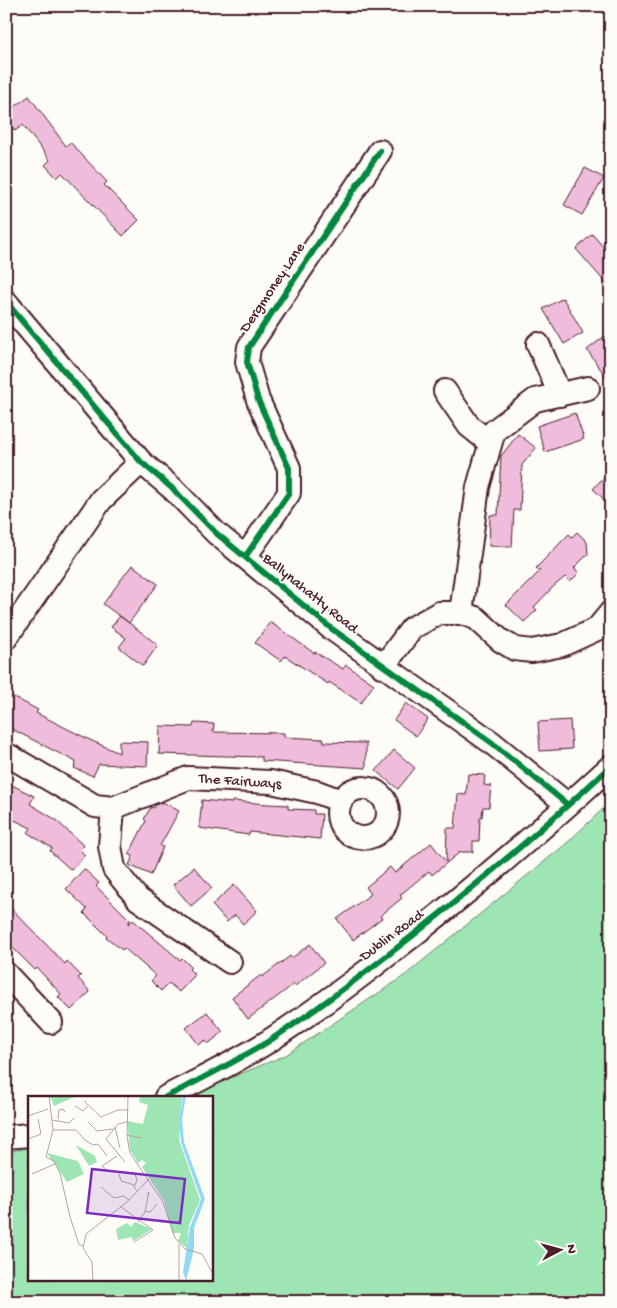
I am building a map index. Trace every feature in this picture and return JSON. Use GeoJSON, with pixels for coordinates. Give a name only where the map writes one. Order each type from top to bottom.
{"type":"FeatureCollection","features":[{"type":"Feature","properties":{"kind":"street","name":"Dergmoney Lane"},"geometry":{"type":"LineString","coordinates":[[245,557],[289,493],[289,468],[258,400],[247,362],[249,346],[380,151]]}},
{"type":"Feature","properties":{"kind":"street","name":"Ballynahatty Road"},"geometry":{"type":"LineString","coordinates":[[6,302],[141,462],[173,489],[216,533],[332,629],[491,742],[568,805]]}},
{"type":"Feature","properties":{"kind":"street"},"geometry":{"type":"LineString","coordinates":[[538,344],[560,395]]}},
{"type":"Feature","properties":{"kind":"street"},"geometry":{"type":"LineString","coordinates":[[461,613],[478,487],[494,431],[535,400],[588,388]]}},
{"type":"Feature","properties":{"kind":"street"},"geometry":{"type":"LineString","coordinates":[[445,391],[469,426],[490,443]]}},
{"type":"Feature","properties":{"kind":"street"},"geometry":{"type":"LineString","coordinates":[[6,638],[101,500],[141,462]]}},
{"type":"Feature","properties":{"kind":"street"},"geometry":{"type":"LineString","coordinates":[[383,667],[412,628],[439,613],[461,613],[476,618],[507,645],[515,649],[532,651],[562,645],[598,629],[611,612]]}},
{"type":"Feature","properties":{"kind":"street"},"geometry":{"type":"LineString","coordinates":[[6,754],[95,806],[113,808],[110,846],[114,870],[138,899],[230,962]]}},
{"type":"Feature","properties":{"kind":"street","name":"Dublin Road"},"geometry":{"type":"LineString","coordinates":[[168,1096],[269,1041],[316,1009],[442,914],[611,766]]}},
{"type":"Feature","properties":{"kind":"street","name":"The Fairways"},"geometry":{"type":"LineString","coordinates":[[113,808],[188,778],[272,782],[317,792],[341,801]]}},
{"type":"Feature","properties":{"kind":"street"},"geometry":{"type":"LineString","coordinates":[[6,974],[51,1022]]}},
{"type":"Feature","properties":{"kind":"street"},"geometry":{"type":"LineString","coordinates":[[6,1137],[28,1135]]}},
{"type":"Feature","properties":{"kind":"green space"},"geometry":{"type":"Polygon","coordinates":[[[611,801],[611,1302],[6,1302],[6,1152],[28,1148],[28,1280],[212,1280],[212,1096],[187,1096],[286,1055],[404,976],[567,843],[611,801]]]}},
{"type":"Feature","properties":{"kind":"building"},"geometry":{"type":"Polygon","coordinates":[[[29,96],[66,146],[70,142],[107,182],[104,185],[139,220],[123,236],[62,173],[57,178],[45,165],[50,160],[23,125],[15,131],[6,119],[6,113],[29,96]]]}},
{"type":"Feature","properties":{"kind":"building"},"geometry":{"type":"Polygon","coordinates":[[[585,168],[604,178],[582,215],[564,205],[585,168]]]}},
{"type":"Feature","properties":{"kind":"building"},"geometry":{"type":"Polygon","coordinates":[[[592,234],[611,256],[611,289],[576,249],[592,234]]]}},
{"type":"Feature","properties":{"kind":"building"},"geometry":{"type":"Polygon","coordinates":[[[563,298],[583,333],[564,344],[543,309],[563,298]]]}},
{"type":"Feature","properties":{"kind":"building"},"geometry":{"type":"Polygon","coordinates":[[[605,336],[611,344],[611,384],[587,350],[605,336]]]}},
{"type":"Feature","properties":{"kind":"building"},"geometry":{"type":"Polygon","coordinates":[[[575,413],[584,439],[545,452],[537,426],[575,413]]]}},
{"type":"Feature","properties":{"kind":"building"},"geometry":{"type":"Polygon","coordinates":[[[518,434],[536,448],[522,465],[520,510],[514,510],[512,547],[489,546],[490,515],[498,515],[501,456],[518,434]]]}},
{"type":"Feature","properties":{"kind":"building"},"geometry":{"type":"Polygon","coordinates":[[[611,469],[611,506],[593,489],[611,469]]]}},
{"type":"Feature","properties":{"kind":"building"},"geometry":{"type":"Polygon","coordinates":[[[577,532],[587,542],[588,554],[574,568],[579,573],[570,582],[565,577],[554,586],[534,607],[537,610],[524,622],[506,605],[540,571],[536,568],[569,534],[572,537],[577,532]]]}},
{"type":"Feature","properties":{"kind":"building"},"geometry":{"type":"Polygon","coordinates":[[[132,565],[158,584],[129,623],[103,604],[132,565]]]}},
{"type":"Feature","properties":{"kind":"building"},"geometry":{"type":"Polygon","coordinates":[[[120,616],[158,645],[143,666],[119,647],[126,638],[111,627],[120,616]]]}},
{"type":"Feature","properties":{"kind":"building"},"geometry":{"type":"Polygon","coordinates":[[[270,622],[314,653],[343,669],[346,665],[374,684],[361,703],[285,656],[281,661],[255,643],[270,622]]]}},
{"type":"Feature","properties":{"kind":"building"},"geometry":{"type":"Polygon","coordinates":[[[6,693],[38,710],[36,713],[119,753],[119,741],[148,742],[147,766],[99,764],[93,776],[74,768],[76,762],[6,726],[6,693]]]}},
{"type":"Feature","properties":{"kind":"building"},"geometry":{"type":"Polygon","coordinates":[[[406,703],[428,719],[416,736],[394,720],[406,703]]]}},
{"type":"Feature","properties":{"kind":"building"},"geometry":{"type":"Polygon","coordinates":[[[570,720],[572,749],[540,751],[538,722],[570,720]]]}},
{"type":"Feature","properties":{"kind":"building"},"geometry":{"type":"Polygon","coordinates":[[[194,723],[214,724],[213,732],[284,733],[284,737],[324,739],[324,742],[366,743],[366,768],[262,761],[262,757],[159,754],[160,726],[193,727],[194,723]]]}},
{"type":"Feature","properties":{"kind":"building"},"geometry":{"type":"Polygon","coordinates":[[[394,750],[415,768],[398,789],[376,771],[394,750]]]}},
{"type":"Feature","properties":{"kind":"building"},"geometry":{"type":"Polygon","coordinates":[[[468,774],[485,775],[484,785],[491,786],[489,807],[483,807],[482,817],[480,817],[479,841],[473,841],[473,852],[460,852],[432,875],[429,871],[400,895],[402,898],[380,916],[382,918],[353,940],[337,919],[371,894],[366,887],[390,867],[395,873],[431,843],[446,862],[447,828],[455,828],[458,794],[466,795],[468,774]]]}},
{"type":"Feature","properties":{"kind":"building"},"geometry":{"type":"Polygon","coordinates":[[[6,782],[34,796],[30,804],[58,821],[84,846],[80,850],[85,855],[71,870],[50,851],[52,848],[28,833],[31,828],[6,816],[6,782]]]}},
{"type":"Feature","properties":{"kind":"building"},"geometry":{"type":"Polygon","coordinates":[[[202,800],[288,805],[288,809],[314,810],[314,814],[322,814],[320,839],[250,832],[249,835],[199,828],[202,800]]]}},
{"type":"Feature","properties":{"kind":"building"},"geometry":{"type":"Polygon","coordinates":[[[163,802],[179,811],[160,846],[163,847],[151,875],[129,865],[133,856],[129,854],[151,807],[154,808],[155,805],[163,802]]]}},
{"type":"Feature","properties":{"kind":"building"},"geometry":{"type":"Polygon","coordinates":[[[194,867],[212,888],[191,906],[173,885],[194,867]]]}},
{"type":"Feature","properties":{"kind":"building"},"geometry":{"type":"Polygon","coordinates":[[[84,869],[99,883],[96,886],[130,920],[128,924],[133,920],[191,967],[189,969],[195,975],[179,992],[169,983],[161,991],[151,981],[156,976],[124,948],[122,950],[106,937],[84,913],[87,909],[66,889],[84,869]]]}},
{"type":"Feature","properties":{"kind":"building"},"geometry":{"type":"Polygon","coordinates":[[[234,885],[257,911],[243,924],[235,915],[227,922],[212,905],[234,885]]]}},
{"type":"Feature","properties":{"kind":"building"},"geometry":{"type":"Polygon","coordinates":[[[6,903],[65,964],[67,961],[81,976],[78,978],[90,992],[71,1010],[58,997],[61,994],[37,968],[35,970],[6,941],[6,903]]]}},
{"type":"Feature","properties":{"kind":"building"},"geometry":{"type":"Polygon","coordinates":[[[310,944],[324,963],[248,1019],[232,997],[261,975],[262,977],[310,944]]]}},
{"type":"Feature","properties":{"kind":"building"},"geometry":{"type":"Polygon","coordinates":[[[207,1012],[223,1032],[208,1044],[205,1040],[199,1045],[186,1028],[207,1012]]]}},
{"type":"Feature","properties":{"kind":"cycle path"},"geometry":{"type":"LineString","coordinates":[[245,557],[289,493],[289,468],[258,400],[247,362],[249,347],[380,151]]}},
{"type":"Feature","properties":{"kind":"cycle path"},"geometry":{"type":"LineString","coordinates":[[6,302],[141,462],[173,489],[216,533],[332,629],[491,742],[568,805]]}},
{"type":"Feature","properties":{"kind":"cycle path"},"geometry":{"type":"LineString","coordinates":[[168,1096],[257,1049],[339,992],[469,890],[611,766]]}}]}
